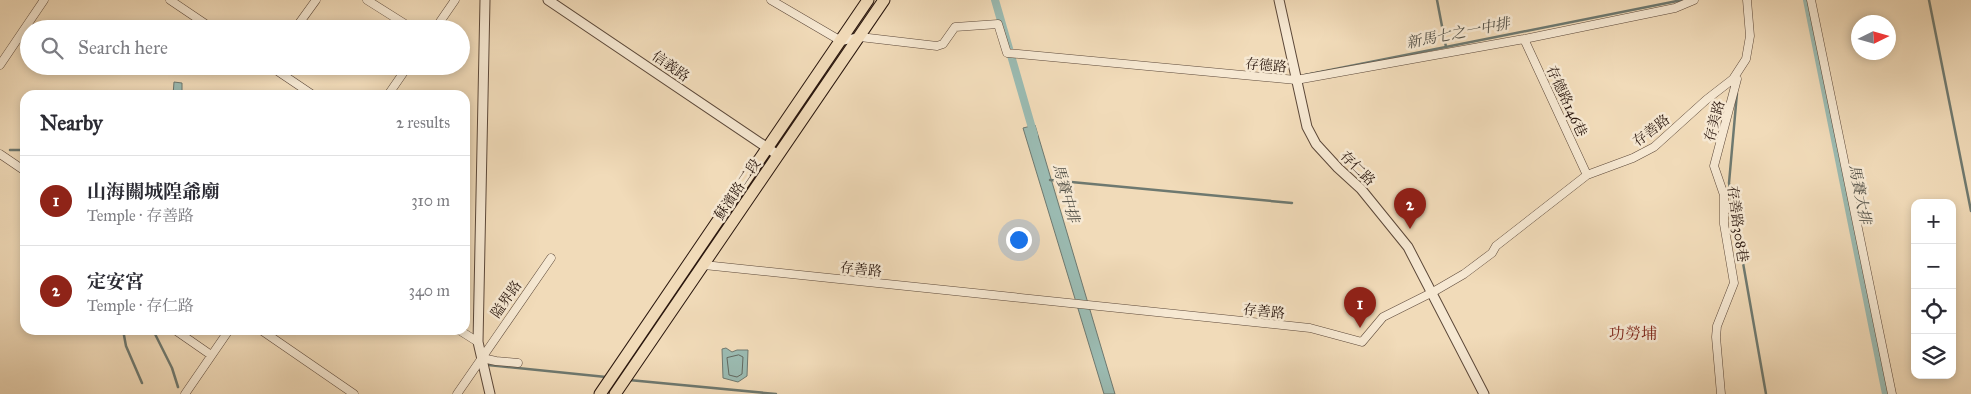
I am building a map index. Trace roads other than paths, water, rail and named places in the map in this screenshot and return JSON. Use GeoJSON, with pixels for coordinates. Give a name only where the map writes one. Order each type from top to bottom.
{"type":"FeatureCollection","features":[{"type":"Feature","properties":{"kind":"main road","name":"蘇濱路二段"},"geometry":{"type":"LineString","coordinates":[[600,394],[868,0]]}},
{"type":"Feature","properties":{"kind":"main road","name":"蘇濱路二段"},"geometry":{"type":"LineString","coordinates":[[615,394],[884,0]]}},
{"type":"Feature","properties":{"kind":"street"},"geometry":{"type":"LineString","coordinates":[[30,20],[44,0]]}},
{"type":"Feature","properties":{"kind":"street"},"geometry":{"type":"LineString","coordinates":[[302,20],[316,0]]}},
{"type":"Feature","properties":{"kind":"street"},"geometry":{"type":"LineString","coordinates":[[367,0],[399,20]]}},
{"type":"Feature","properties":{"kind":"street"},"geometry":{"type":"LineString","coordinates":[[441,20],[455,0]]}},
{"type":"Feature","properties":{"kind":"street","name":"隘界路"},"geometry":{"type":"LineString","coordinates":[[482,358],[478,342],[485,0]]}},
{"type":"Feature","properties":{"kind":"street","name":"信義路"},"geometry":{"type":"LineString","coordinates":[[548,0],[778,155]]}},
{"type":"Feature","properties":{"kind":"street"},"geometry":{"type":"LineString","coordinates":[[771,0],[841,41],[860,37]]}},
{"type":"Feature","properties":{"kind":"street","name":"存仁路"},"geometry":{"type":"LineString","coordinates":[[1279,0],[1307,127],[1316,144],[1361,189],[1408,247],[1433,292],[1442,314],[1484,394]]}},
{"type":"Feature","properties":{"kind":"street","name":"存德路"},"geometry":{"type":"LineString","coordinates":[[860,37],[938,46],[942,44],[955,28],[998,24],[1007,53],[1296,80],[1524,39],[1675,8],[1694,0]]}},
{"type":"Feature","properties":{"kind":"street"},"geometry":{"type":"LineString","coordinates":[[1733,79],[1746,60],[1750,36],[1747,0]]}},
{"type":"Feature","properties":{"kind":"street"},"geometry":{"type":"LineString","coordinates":[[1812,0],[1892,394]]}},
{"type":"Feature","properties":{"kind":"street"},"geometry":{"type":"LineString","coordinates":[[174,1],[200,20]]}},
{"type":"Feature","properties":{"kind":"street"},"geometry":{"type":"LineString","coordinates":[[0,65],[20,35]]}},
{"type":"Feature","properties":{"kind":"street","name":"存德路146巷"},"geometry":{"type":"LineString","coordinates":[[1524,39],[1587,174]]}},
{"type":"Feature","properties":{"kind":"street"},"geometry":{"type":"LineString","coordinates":[[283,75],[306,90]]}},
{"type":"Feature","properties":{"kind":"street"},"geometry":{"type":"LineString","coordinates":[[391,90],[402,75]]}},
{"type":"Feature","properties":{"kind":"street","name":"存美路"},"geometry":{"type":"LineString","coordinates":[[1717,174],[1714,166],[1738,79],[1733,79]]}},
{"type":"Feature","properties":{"kind":"street","name":"存善路"},"geometry":{"type":"LineString","coordinates":[[704,265],[1310,328],[1362,342],[1384,317],[1464,274],[1492,253],[1496,246],[1587,174],[1633,158],[1654,147],[1706,100],[1733,79]]}},
{"type":"Feature","properties":{"kind":"street"},"geometry":{"type":"LineString","coordinates":[[0,154],[20,168]]}},
{"type":"Feature","properties":{"kind":"street","name":"存善路308巷"},"geometry":{"type":"LineString","coordinates":[[1717,174],[1724,195],[1724,224],[1734,283],[1717,326],[1716,337],[1721,394]]}},
{"type":"Feature","properties":{"kind":"street","name":"隘界路"},"geometry":{"type":"LineString","coordinates":[[482,358],[551,258]]}},
{"type":"Feature","properties":{"kind":"street"},"geometry":{"type":"LineString","coordinates":[[182,335],[211,355]]}},
{"type":"Feature","properties":{"kind":"street"},"geometry":{"type":"LineString","coordinates":[[185,394],[225,335]]}},
{"type":"Feature","properties":{"kind":"street"},"geometry":{"type":"LineString","coordinates":[[268,335],[354,394]]}},
{"type":"Feature","properties":{"kind":"street"},"geometry":{"type":"LineString","coordinates":[[468,335],[478,342]]}},
{"type":"Feature","properties":{"kind":"street"},"geometry":{"type":"LineString","coordinates":[[482,358],[518,363]]}},
{"type":"Feature","properties":{"kind":"street"},"geometry":{"type":"LineString","coordinates":[[457,394],[482,358]]}},
{"type":"Feature","properties":{"kind":"street"},"geometry":{"type":"LineString","coordinates":[[482,358],[490,394]]}},
{"type":"Feature","properties":{"kind":"water"},"geometry":{"type":"Polygon","coordinates":[[[174,82],[182,83],[182,90],[173,90],[174,82]]]}},
{"type":"Feature","properties":{"kind":"water"},"geometry":{"type":"Polygon","coordinates":[[[1035,125],[1115,394],[1104,394],[1023,128],[1035,125]]]}},
{"type":"Feature","properties":{"kind":"water"},"geometry":{"type":"Polygon","coordinates":[[[726,348],[732,352],[748,350],[747,376],[738,382],[723,378],[722,349],[726,348]]]}},
{"type":"Feature","properties":{"kind":"waterway","name":"馬賽中排"},"geometry":{"type":"LineString","coordinates":[[995,0],[1034,135]]}},
{"type":"Feature","properties":{"kind":"waterway"},"geometry":{"type":"LineString","coordinates":[[1437,0],[1446,47]]}},
{"type":"Feature","properties":{"kind":"waterway","name":"新馬七之一中排"},"geometry":{"type":"LineString","coordinates":[[1305,75],[1682,0]]}},
{"type":"Feature","properties":{"kind":"waterway","name":"馬賽大排"},"geometry":{"type":"LineString","coordinates":[[1807,0],[1886,394]]}},
{"type":"Feature","properties":{"kind":"waterway"},"geometry":{"type":"LineString","coordinates":[[1929,0],[1971,211]]}},
{"type":"Feature","properties":{"kind":"waterway"},"geometry":{"type":"LineString","coordinates":[[1737,93],[1729,183],[1766,394]]}},
{"type":"Feature","properties":{"kind":"waterway"},"geometry":{"type":"LineString","coordinates":[[10,150],[20,150]]}},
{"type":"Feature","properties":{"kind":"waterway"},"geometry":{"type":"LineString","coordinates":[[1050,180],[1292,203]]}},
{"type":"Feature","properties":{"kind":"waterway"},"geometry":{"type":"LineString","coordinates":[[124,335],[126,346],[142,383]]}},
{"type":"Feature","properties":{"kind":"waterway"},"geometry":{"type":"LineString","coordinates":[[156,335],[172,368],[178,387]]}},
{"type":"Feature","properties":{"kind":"waterway"},"geometry":{"type":"LineString","coordinates":[[488,365],[606,377]]}},
{"type":"Feature","properties":{"kind":"waterway"},"geometry":{"type":"LineString","coordinates":[[629,380],[776,394]]}},
{"type":"Feature","properties":{"kind":"place","name":"定安宮"},"geometry":{"type":"Point","coordinates":[1410,229]}},
{"type":"Feature","properties":{"kind":"place","name":"山海關城隍爺廟"},"geometry":{"type":"Point","coordinates":[1360,328]}},
{"type":"Feature","properties":{"kind":"district","name":"功勞埔"},"geometry":{"type":"Point","coordinates":[1633,333]}}]}
